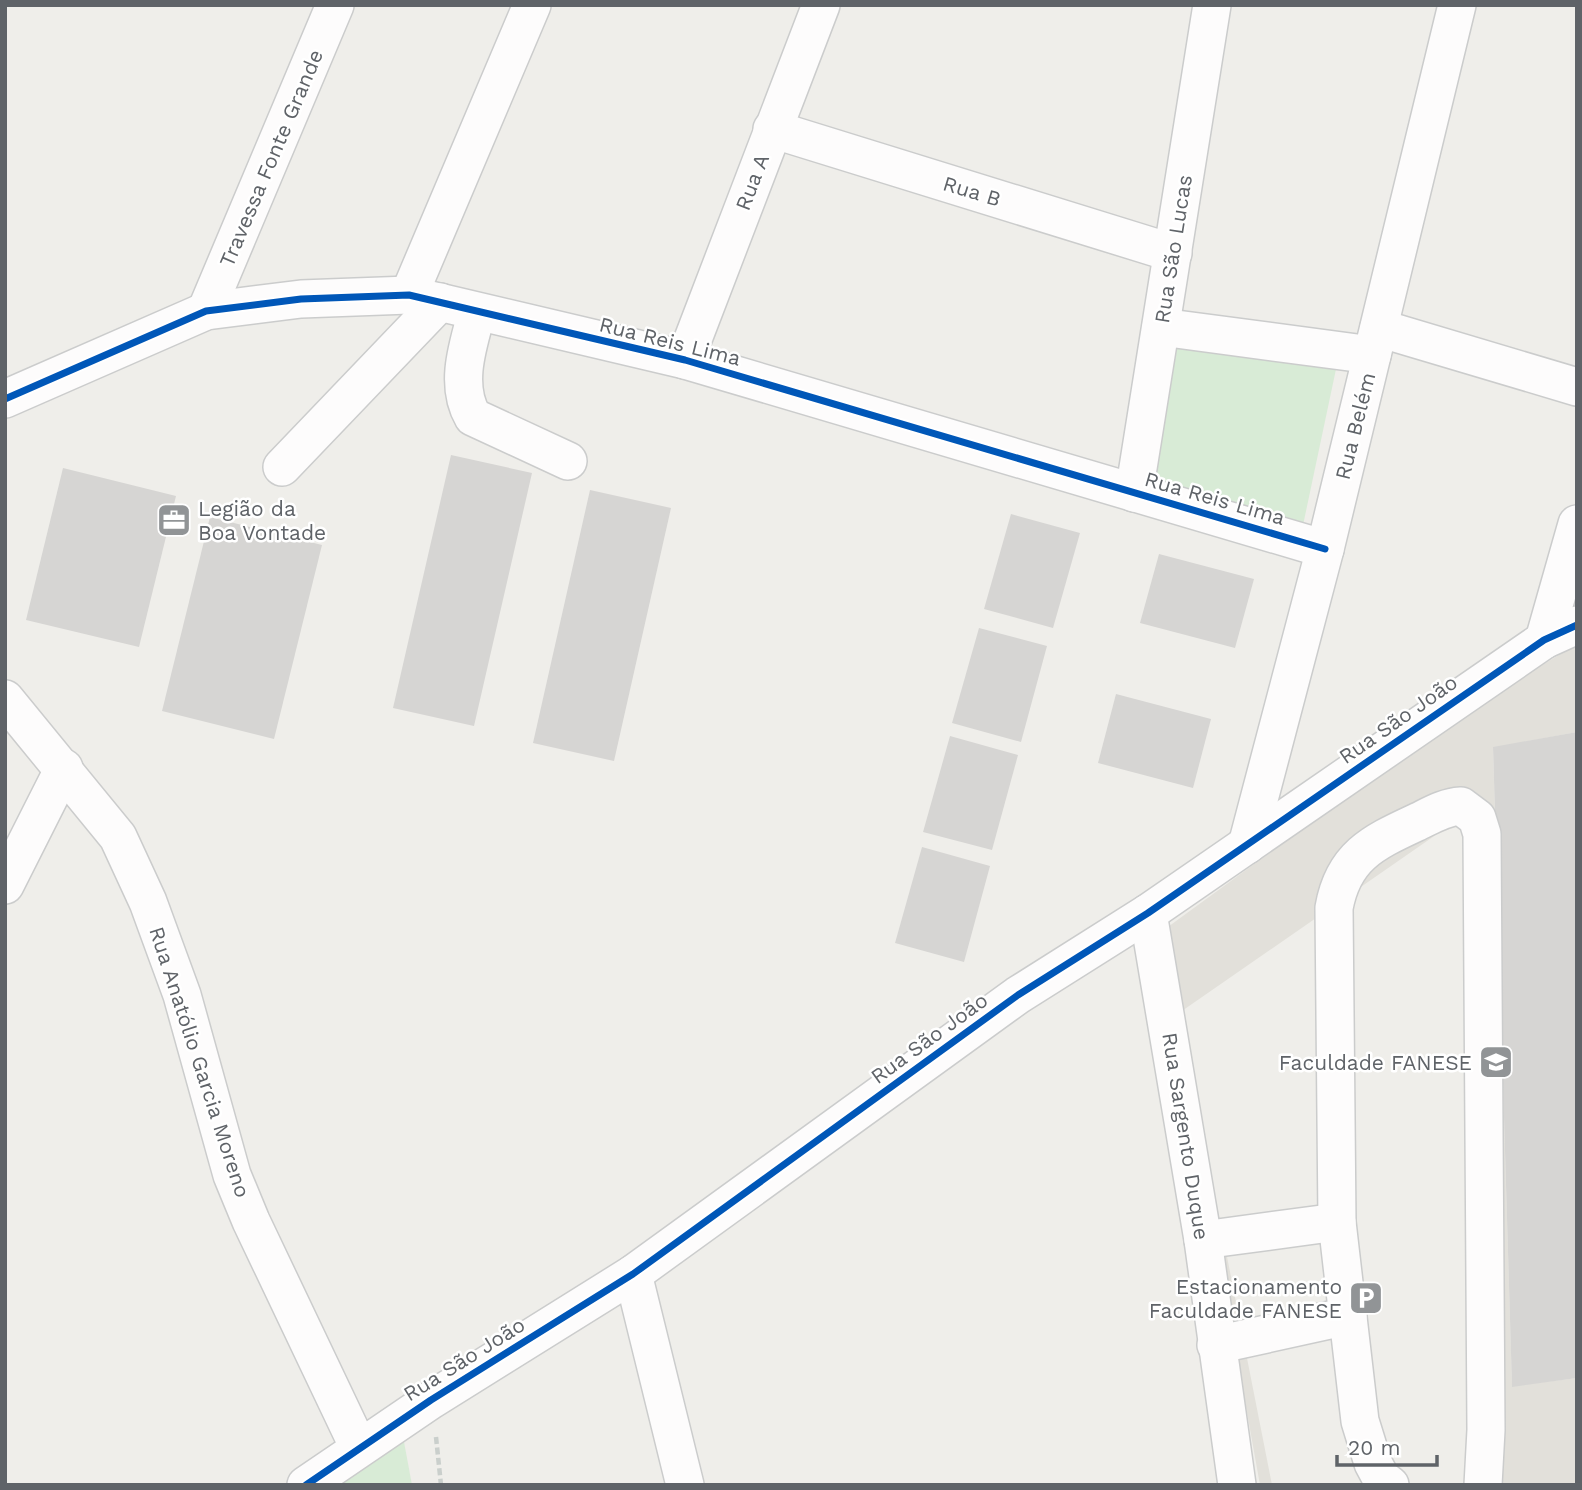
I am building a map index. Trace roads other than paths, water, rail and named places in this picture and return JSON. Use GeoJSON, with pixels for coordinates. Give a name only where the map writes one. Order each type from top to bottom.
{"type":"FeatureCollection","features":[{"type":"Feature","properties":{"kind":"street","name":"Travessa Fonte Grande"},"geometry":{"type":"LineString","coordinates":[[206,311],[335,5]]}},
{"type":"Feature","properties":{"kind":"street"},"geometry":{"type":"LineString","coordinates":[[282,467],[424,299],[532,5]]}},
{"type":"Feature","properties":{"kind":"street","name":"Rua A"},"geometry":{"type":"LineString","coordinates":[[685,360],[821,5]]}},
{"type":"Feature","properties":{"kind":"street","name":"Rua São Lucas"},"geometry":{"type":"LineString","coordinates":[[1134,492],[1212,5]]}},
{"type":"Feature","properties":{"kind":"street","name":"Rua Belém"},"geometry":{"type":"LineString","coordinates":[[1247,845],[1325,549],[1457,5]]}},
{"type":"Feature","properties":{"kind":"street","name":"Rua B"},"geometry":{"type":"LineString","coordinates":[[772,129],[1173,253]]}},
{"type":"Feature","properties":{"kind":"street","name":"Rua Reis Lima"},"geometry":{"type":"LineString","coordinates":[[5,399],[206,311],[301,299],[424,299],[685,360],[1325,549]]}},
{"type":"Feature","properties":{"kind":"street"},"geometry":{"type":"LineString","coordinates":[[477,312],[463,374],[467,407],[473,417],[568,461]]}},
{"type":"Feature","properties":{"kind":"street"},"geometry":{"type":"LineString","coordinates":[[1161,327],[1375,341],[1577,387]]}},
{"type":"Feature","properties":{"kind":"street"},"geometry":{"type":"LineString","coordinates":[[1544,640],[1577,524]]}},
{"type":"Feature","properties":{"kind":"street","name":"Rua São João"},"geometry":{"type":"LineString","coordinates":[[306,1485],[359,1448],[633,1274],[1018,995],[1148,913],[1544,640],[1577,625]]}},
{"type":"Feature","properties":{"kind":"street","name":"Rua Anatólio Garcia Moreno"},"geometry":{"type":"LineString","coordinates":[[5,699],[118,837],[148,902],[182,995],[233,1175],[251,1222],[359,1448]]}},
{"type":"Feature","properties":{"kind":"street"},"geometry":{"type":"LineString","coordinates":[[5,885],[64,768]]}},
{"type":"Feature","properties":{"kind":"street"},"geometry":{"type":"LineString","coordinates":[[1390,1485],[1381,1478],[1365,1445],[1337,1222],[1334,929],[1336,896],[1346,874],[1362,852],[1376,841],[1442,809],[1461,806],[1477,818],[1482,834],[1486,1430],[1483,1485]]}},
{"type":"Feature","properties":{"kind":"street","name":"Rua Sargento Duque"},"geometry":{"type":"LineString","coordinates":[[1148,913],[1203,1240],[1237,1485]]}},
{"type":"Feature","properties":{"kind":"street"},"geometry":{"type":"LineString","coordinates":[[1203,1240],[1337,1222]]}},
{"type":"Feature","properties":{"kind":"street"},"geometry":{"type":"LineString","coordinates":[[633,1274],[685,1485]]}},
{"type":"Feature","properties":{"kind":"street"},"geometry":{"type":"LineString","coordinates":[[1216,1345],[1348,1316]]}},
{"type":"Feature","properties":{"kind":"place","name":"Legião da Boa Vontade"},"geometry":{"type":"Point","coordinates":[174,520]}},
{"type":"Feature","properties":{"kind":"place","name":"Faculdade FANESE"},"geometry":{"type":"Point","coordinates":[1496,1062]}},
{"type":"Feature","properties":{"kind":"place","name":"Estacionamento Faculdade FANESE"},"geometry":{"type":"Point","coordinates":[1366,1298]}}]}
